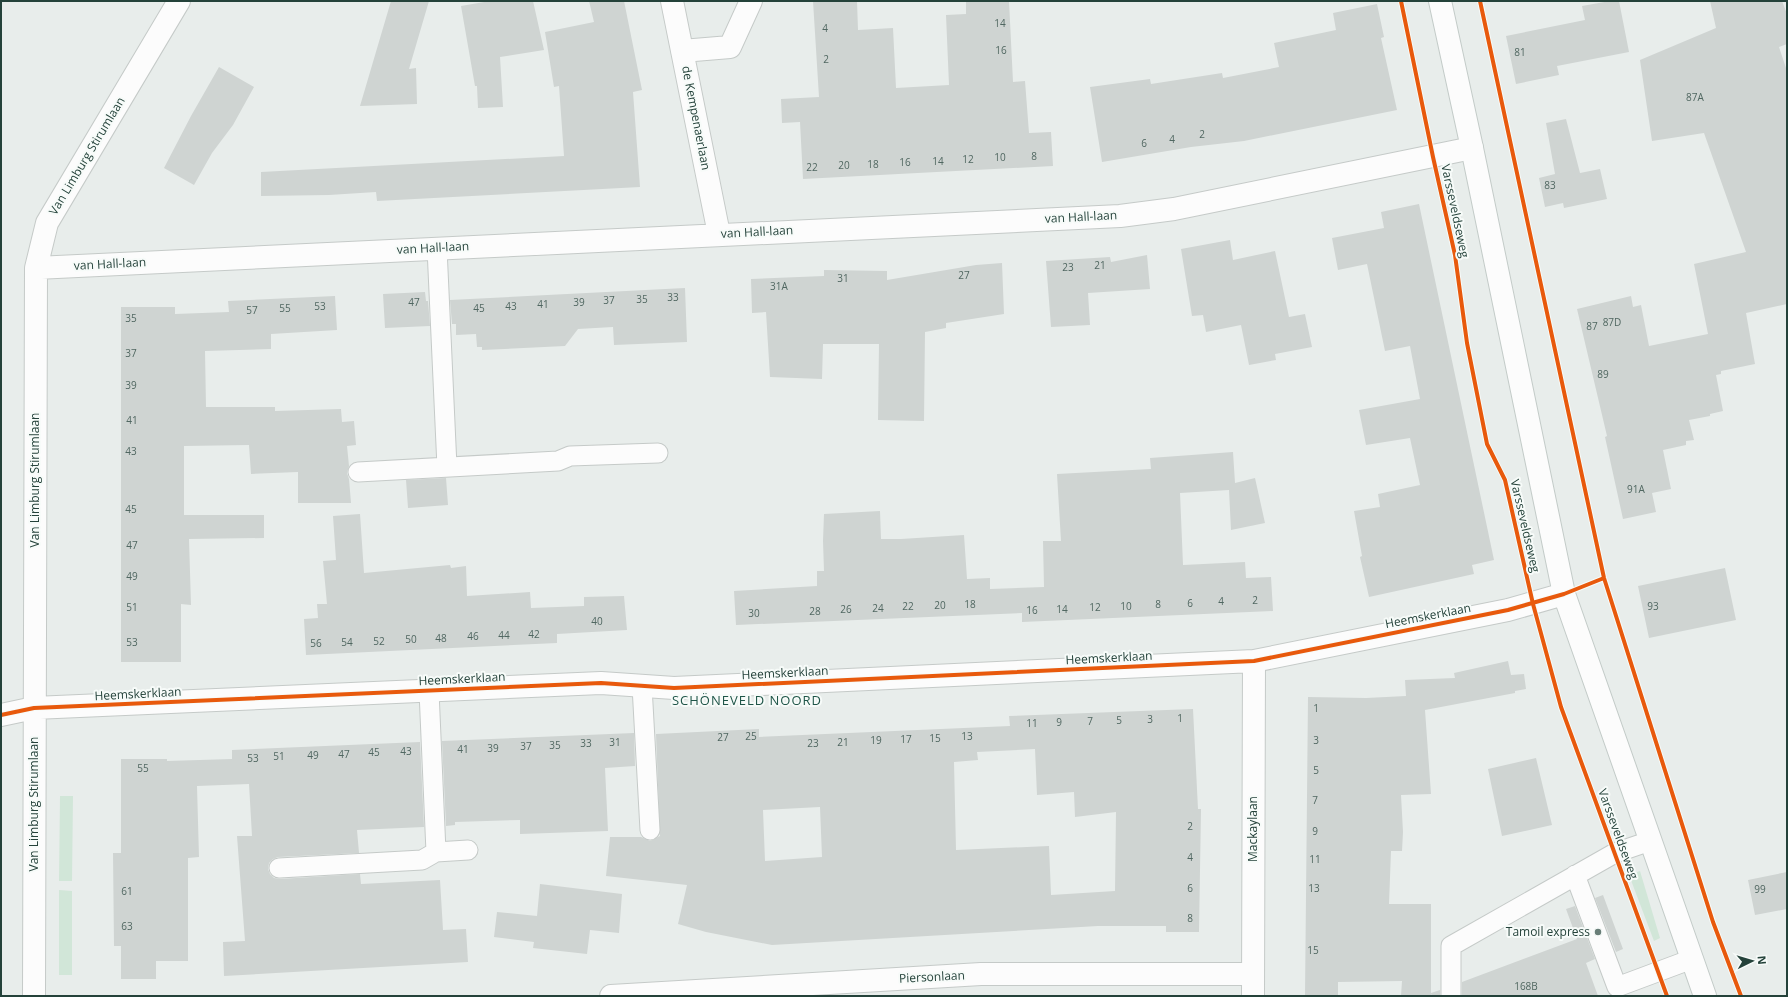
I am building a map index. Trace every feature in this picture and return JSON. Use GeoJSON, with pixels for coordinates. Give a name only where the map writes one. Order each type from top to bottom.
{"type":"FeatureCollection","features":[{"type":"Feature","properties":{"kind":"street","name":"Van Limburg Stirumlaan"},"geometry":{"type":"LineString","coordinates":[[34,996],[36,268],[48,223],[179,1]]}},
{"type":"Feature","properties":{"kind":"street","name":"de Kempenaerlaan"},"geometry":{"type":"LineString","coordinates":[[672,1],[719,234]]}},
{"type":"Feature","properties":{"kind":"street"},"geometry":{"type":"LineString","coordinates":[[682,51],[730,47],[751,1]]}},
{"type":"Feature","properties":{"kind":"street","name":"Varsseveldseweg"},"geometry":{"type":"LineString","coordinates":[[1440,1],[1472,148],[1564,594],[1705,996]]}},
{"type":"Feature","properties":{"kind":"street","name":"van Hall-laan"},"geometry":{"type":"LineString","coordinates":[[36,268],[719,234],[1120,216],[1174,209],[1472,148]]}},
{"type":"Feature","properties":{"kind":"street","name":"Heemskerklaan"},"geometry":{"type":"LineString","coordinates":[[1,715],[34,708],[601,682],[674,688],[1254,661],[1508,610],[1564,594]]}},
{"type":"Feature","properties":{"kind":"street","name":"Mackaylaan"},"geometry":{"type":"LineString","coordinates":[[1253,996],[1254,661]]}},
{"type":"Feature","properties":{"kind":"street","name":"Piersonlaan"},"geometry":{"type":"LineString","coordinates":[[611,996],[981,974],[1253,974]]}},
{"type":"Feature","properties":{"kind":"lane"},"geometry":{"type":"LineString","coordinates":[[437,248],[447,467]]}},
{"type":"Feature","properties":{"kind":"lane"},"geometry":{"type":"LineString","coordinates":[[358,472],[558,461],[570,456],[658,453]]}},
{"type":"Feature","properties":{"kind":"lane"},"geometry":{"type":"LineString","coordinates":[[642,686],[650,830]]}},
{"type":"Feature","properties":{"kind":"lane"},"geometry":{"type":"LineString","coordinates":[[429,691],[436,852]]}},
{"type":"Feature","properties":{"kind":"lane"},"geometry":{"type":"LineString","coordinates":[[1451,996],[1451,946],[1615,853],[1650,841]]}},
{"type":"Feature","properties":{"kind":"lane"},"geometry":{"type":"LineString","coordinates":[[279,868],[422,860],[436,852],[468,850]]}},
{"type":"Feature","properties":{"kind":"lane"},"geometry":{"type":"LineString","coordinates":[[1575,875],[1617,987],[1692,959]]}},
{"type":"Feature","properties":{"kind":"green space"},"geometry":{"type":"Polygon","coordinates":[[[60,796],[73,796],[72,881],[59,881],[60,796]]]}},
{"type":"Feature","properties":{"kind":"green space"},"geometry":{"type":"Polygon","coordinates":[[[1640,871],[1660,938],[1654,941],[1629,875],[1640,871]]]}},
{"type":"Feature","properties":{"kind":"green space"},"geometry":{"type":"Polygon","coordinates":[[[59,890],[72,891],[72,975],[59,975],[59,890]]]}},
{"type":"Feature","properties":{"kind":"building"},"geometry":{"type":"Polygon","coordinates":[[[391,1],[429,1],[409,69],[416,68],[417,104],[360,106],[391,1]]]}},
{"type":"Feature","properties":{"kind":"building"},"geometry":{"type":"Polygon","coordinates":[[[490,1],[533,1],[544,50],[500,57],[503,107],[478,108],[477,86],[475,86],[461,6],[490,1]]]}},
{"type":"Feature","properties":{"kind":"building"},"geometry":{"type":"Polygon","coordinates":[[[589,1],[624,1],[642,90],[633,92],[640,187],[377,201],[376,192],[329,195],[261,196],[261,172],[564,156],[559,86],[554,87],[545,32],[594,22],[589,1]]]}},
{"type":"Feature","properties":{"kind":"building"},"geometry":{"type":"Polygon","coordinates":[[[813,1],[857,1],[858,30],[893,28],[896,88],[949,85],[946,15],[966,14],[966,1],[1009,1],[1013,82],[1025,81],[1029,133],[1051,132],[1053,166],[803,179],[800,122],[782,123],[781,99],[819,97],[813,1]]]}},
{"type":"Feature","properties":{"kind":"building"},"geometry":{"type":"Polygon","coordinates":[[[1610,1],[1619,1],[1629,52],[1557,66],[1559,75],[1516,84],[1506,36],[1585,20],[1582,6],[1610,1]]]}},
{"type":"Feature","properties":{"kind":"building"},"geometry":{"type":"Polygon","coordinates":[[[1710,1],[1782,1],[1787,14],[1787,44],[1779,47],[1787,71],[1787,304],[1746,313],[1755,364],[1721,371],[1721,374],[1716,375],[1723,411],[1710,414],[1710,416],[1689,420],[1694,440],[1686,441],[1686,445],[1663,450],[1671,489],[1652,493],[1656,512],[1623,519],[1605,437],[1607,436],[1577,309],[1631,296],[1633,307],[1641,305],[1649,346],[1708,334],[1694,264],[1746,252],[1704,133],[1652,141],[1640,60],[1716,28],[1710,1]]]}},
{"type":"Feature","properties":{"kind":"building"},"geometry":{"type":"Polygon","coordinates":[[[1377,4],[1384,37],[1381,38],[1397,110],[1244,141],[1191,147],[1102,162],[1090,87],[1150,79],[1151,84],[1222,73],[1223,78],[1279,67],[1274,43],[1336,30],[1333,13],[1377,4]]]}},
{"type":"Feature","properties":{"kind":"building"},"geometry":{"type":"Polygon","coordinates":[[[219,67],[254,87],[233,125],[212,153],[194,185],[164,168],[219,67]]]}},
{"type":"Feature","properties":{"kind":"building"},"geometry":{"type":"Polygon","coordinates":[[[1566,119],[1580,173],[1600,169],[1607,199],[1564,208],[1563,203],[1545,207],[1539,178],[1555,174],[1546,123],[1566,119]]]}},
{"type":"Feature","properties":{"kind":"building"},"geometry":{"type":"Polygon","coordinates":[[[1419,204],[1494,560],[1472,565],[1474,574],[1369,597],[1360,557],[1362,556],[1354,511],[1380,507],[1378,494],[1420,485],[1410,438],[1366,445],[1359,410],[1420,399],[1410,346],[1385,351],[1367,264],[1338,270],[1332,238],[1384,228],[1381,212],[1419,204]]]}},
{"type":"Feature","properties":{"kind":"building"},"geometry":{"type":"Polygon","coordinates":[[[1230,240],[1233,260],[1275,251],[1289,317],[1305,314],[1312,347],[1275,354],[1276,360],[1249,365],[1241,325],[1206,332],[1203,315],[1192,316],[1181,249],[1230,240]]]}},
{"type":"Feature","properties":{"kind":"building"},"geometry":{"type":"Polygon","coordinates":[[[1147,255],[1150,289],[1088,293],[1090,325],[1051,327],[1046,261],[1110,257],[1111,262],[1147,255]]]}},
{"type":"Feature","properties":{"kind":"building"},"geometry":{"type":"Polygon","coordinates":[[[1002,263],[1004,314],[946,323],[946,328],[925,332],[924,421],[878,420],[879,344],[823,344],[822,379],[770,377],[766,312],[752,313],[751,279],[824,276],[824,270],[887,271],[887,280],[976,265],[1002,263]]]}},
{"type":"Feature","properties":{"kind":"building"},"geometry":{"type":"Polygon","coordinates":[[[685,288],[687,342],[614,345],[613,327],[578,329],[565,346],[482,350],[482,347],[477,347],[476,334],[456,335],[456,324],[452,324],[450,300],[685,288]]]}},
{"type":"Feature","properties":{"kind":"building"},"geometry":{"type":"Polygon","coordinates":[[[425,292],[426,301],[428,301],[430,326],[385,328],[383,294],[425,292]]]}},
{"type":"Feature","properties":{"kind":"building"},"geometry":{"type":"Polygon","coordinates":[[[335,296],[337,330],[271,334],[271,349],[205,351],[206,407],[275,407],[275,411],[341,409],[342,422],[354,421],[356,445],[347,446],[349,466],[347,473],[351,503],[298,503],[298,472],[251,474],[249,445],[184,446],[184,515],[264,515],[264,538],[189,539],[191,605],[181,604],[181,662],[121,662],[121,307],[175,307],[175,314],[229,312],[228,301],[335,296]]]}},
{"type":"Feature","properties":{"kind":"building"},"geometry":{"type":"Polygon","coordinates":[[[1233,452],[1235,483],[1255,478],[1265,523],[1231,530],[1229,490],[1180,493],[1183,565],[1245,562],[1246,578],[1271,577],[1273,611],[1022,622],[1022,613],[736,625],[734,591],[817,586],[817,571],[824,571],[824,514],[880,511],[881,539],[964,535],[967,579],[990,578],[990,589],[1044,587],[1043,541],[1061,541],[1057,474],[1151,469],[1150,458],[1233,452]]]}},
{"type":"Feature","properties":{"kind":"building"},"geometry":{"type":"Polygon","coordinates":[[[446,478],[448,505],[408,508],[406,480],[446,478]]]}},
{"type":"Feature","properties":{"kind":"building"},"geometry":{"type":"Polygon","coordinates":[[[360,514],[364,573],[450,565],[451,568],[466,566],[467,596],[530,592],[531,608],[584,606],[584,597],[624,596],[627,630],[557,634],[557,643],[306,655],[304,619],[318,618],[317,604],[327,604],[323,561],[336,560],[333,516],[360,514]]]}},
{"type":"Feature","properties":{"kind":"building"},"geometry":{"type":"Polygon","coordinates":[[[1725,568],[1736,620],[1649,638],[1638,586],[1725,568]]]}},
{"type":"Feature","properties":{"kind":"building"},"geometry":{"type":"Polygon","coordinates":[[[1508,661],[1511,675],[1524,674],[1526,689],[1515,691],[1515,693],[1425,710],[1431,794],[1401,795],[1403,832],[1402,851],[1391,851],[1389,904],[1431,904],[1431,993],[1440,990],[1440,996],[1432,996],[1431,994],[1431,996],[1401,996],[1402,981],[1338,982],[1338,996],[1305,996],[1308,697],[1366,698],[1406,696],[1405,680],[1455,678],[1454,673],[1508,661]]]}},
{"type":"Feature","properties":{"kind":"building"},"geometry":{"type":"Polygon","coordinates":[[[1193,709],[1198,809],[1201,809],[1199,932],[1166,932],[1166,926],[1098,926],[772,945],[706,932],[678,924],[687,885],[606,876],[610,837],[641,837],[650,841],[660,836],[656,734],[759,729],[759,737],[1010,726],[1009,716],[1193,709]],[[1035,749],[977,752],[978,760],[954,762],[956,850],[1049,846],[1051,895],[1115,891],[1116,812],[1075,817],[1074,792],[1037,795],[1035,749]],[[820,807],[763,810],[765,861],[822,857],[820,807]]]}},
{"type":"Feature","properties":{"kind":"building"},"geometry":{"type":"Polygon","coordinates":[[[634,733],[635,766],[605,768],[608,831],[520,834],[520,820],[455,822],[455,825],[446,826],[442,741],[634,733]]]}},
{"type":"Feature","properties":{"kind":"building"},"geometry":{"type":"Polygon","coordinates":[[[420,742],[424,827],[357,830],[359,853],[278,857],[269,863],[268,869],[274,878],[280,879],[360,874],[361,884],[440,880],[443,930],[466,929],[468,962],[224,976],[223,942],[245,941],[237,836],[252,836],[249,784],[197,786],[199,857],[188,858],[188,961],[156,961],[156,979],[121,979],[121,946],[114,946],[113,853],[121,853],[121,759],[167,759],[167,761],[232,759],[232,750],[420,742]]]}},
{"type":"Feature","properties":{"kind":"building"},"geometry":{"type":"Polygon","coordinates":[[[1536,758],[1552,825],[1502,836],[1488,769],[1536,758]]]}},
{"type":"Feature","properties":{"kind":"building"},"geometry":{"type":"Polygon","coordinates":[[[1787,872],[1787,909],[1755,915],[1748,880],[1787,872]]]}},
{"type":"Feature","properties":{"kind":"building"},"geometry":{"type":"Polygon","coordinates":[[[540,884],[622,894],[619,933],[590,930],[587,954],[533,948],[534,942],[494,937],[497,912],[537,916],[540,884]]]}},
{"type":"Feature","properties":{"kind":"building"},"geometry":{"type":"Polygon","coordinates":[[[1603,895],[1623,949],[1616,952],[1595,898],[1603,895]]]}},
{"type":"Feature","properties":{"kind":"building"},"geometry":{"type":"Polygon","coordinates":[[[1575,906],[1595,959],[1586,963],[1598,996],[1462,996],[1462,982],[1577,939],[1566,909],[1575,906]]]}},
{"type":"Feature","properties":{"kind":"cycle path"},"geometry":{"type":"LineString","coordinates":[[1401,1],[1455,255],[1467,343],[1487,444],[1505,480],[1533,604],[1561,707],[1667,996]]}},
{"type":"Feature","properties":{"kind":"cycle path"},"geometry":{"type":"LineString","coordinates":[[1480,1],[1604,578],[1713,922],[1741,996]]}},
{"type":"Feature","properties":{"kind":"cycle path"},"geometry":{"type":"LineString","coordinates":[[1,715],[34,708],[601,683],[674,688],[1254,661],[1508,610],[1564,594],[1604,578]]}},
{"type":"Feature","properties":{"kind":"place","name":"Tamoil express"},"geometry":{"type":"Point","coordinates":[1598,932]}},
{"type":"Feature","properties":{"kind":"district","name":"SCHÖNEVELD NOORD"},"geometry":{"type":"Point","coordinates":[747,700]}}]}
